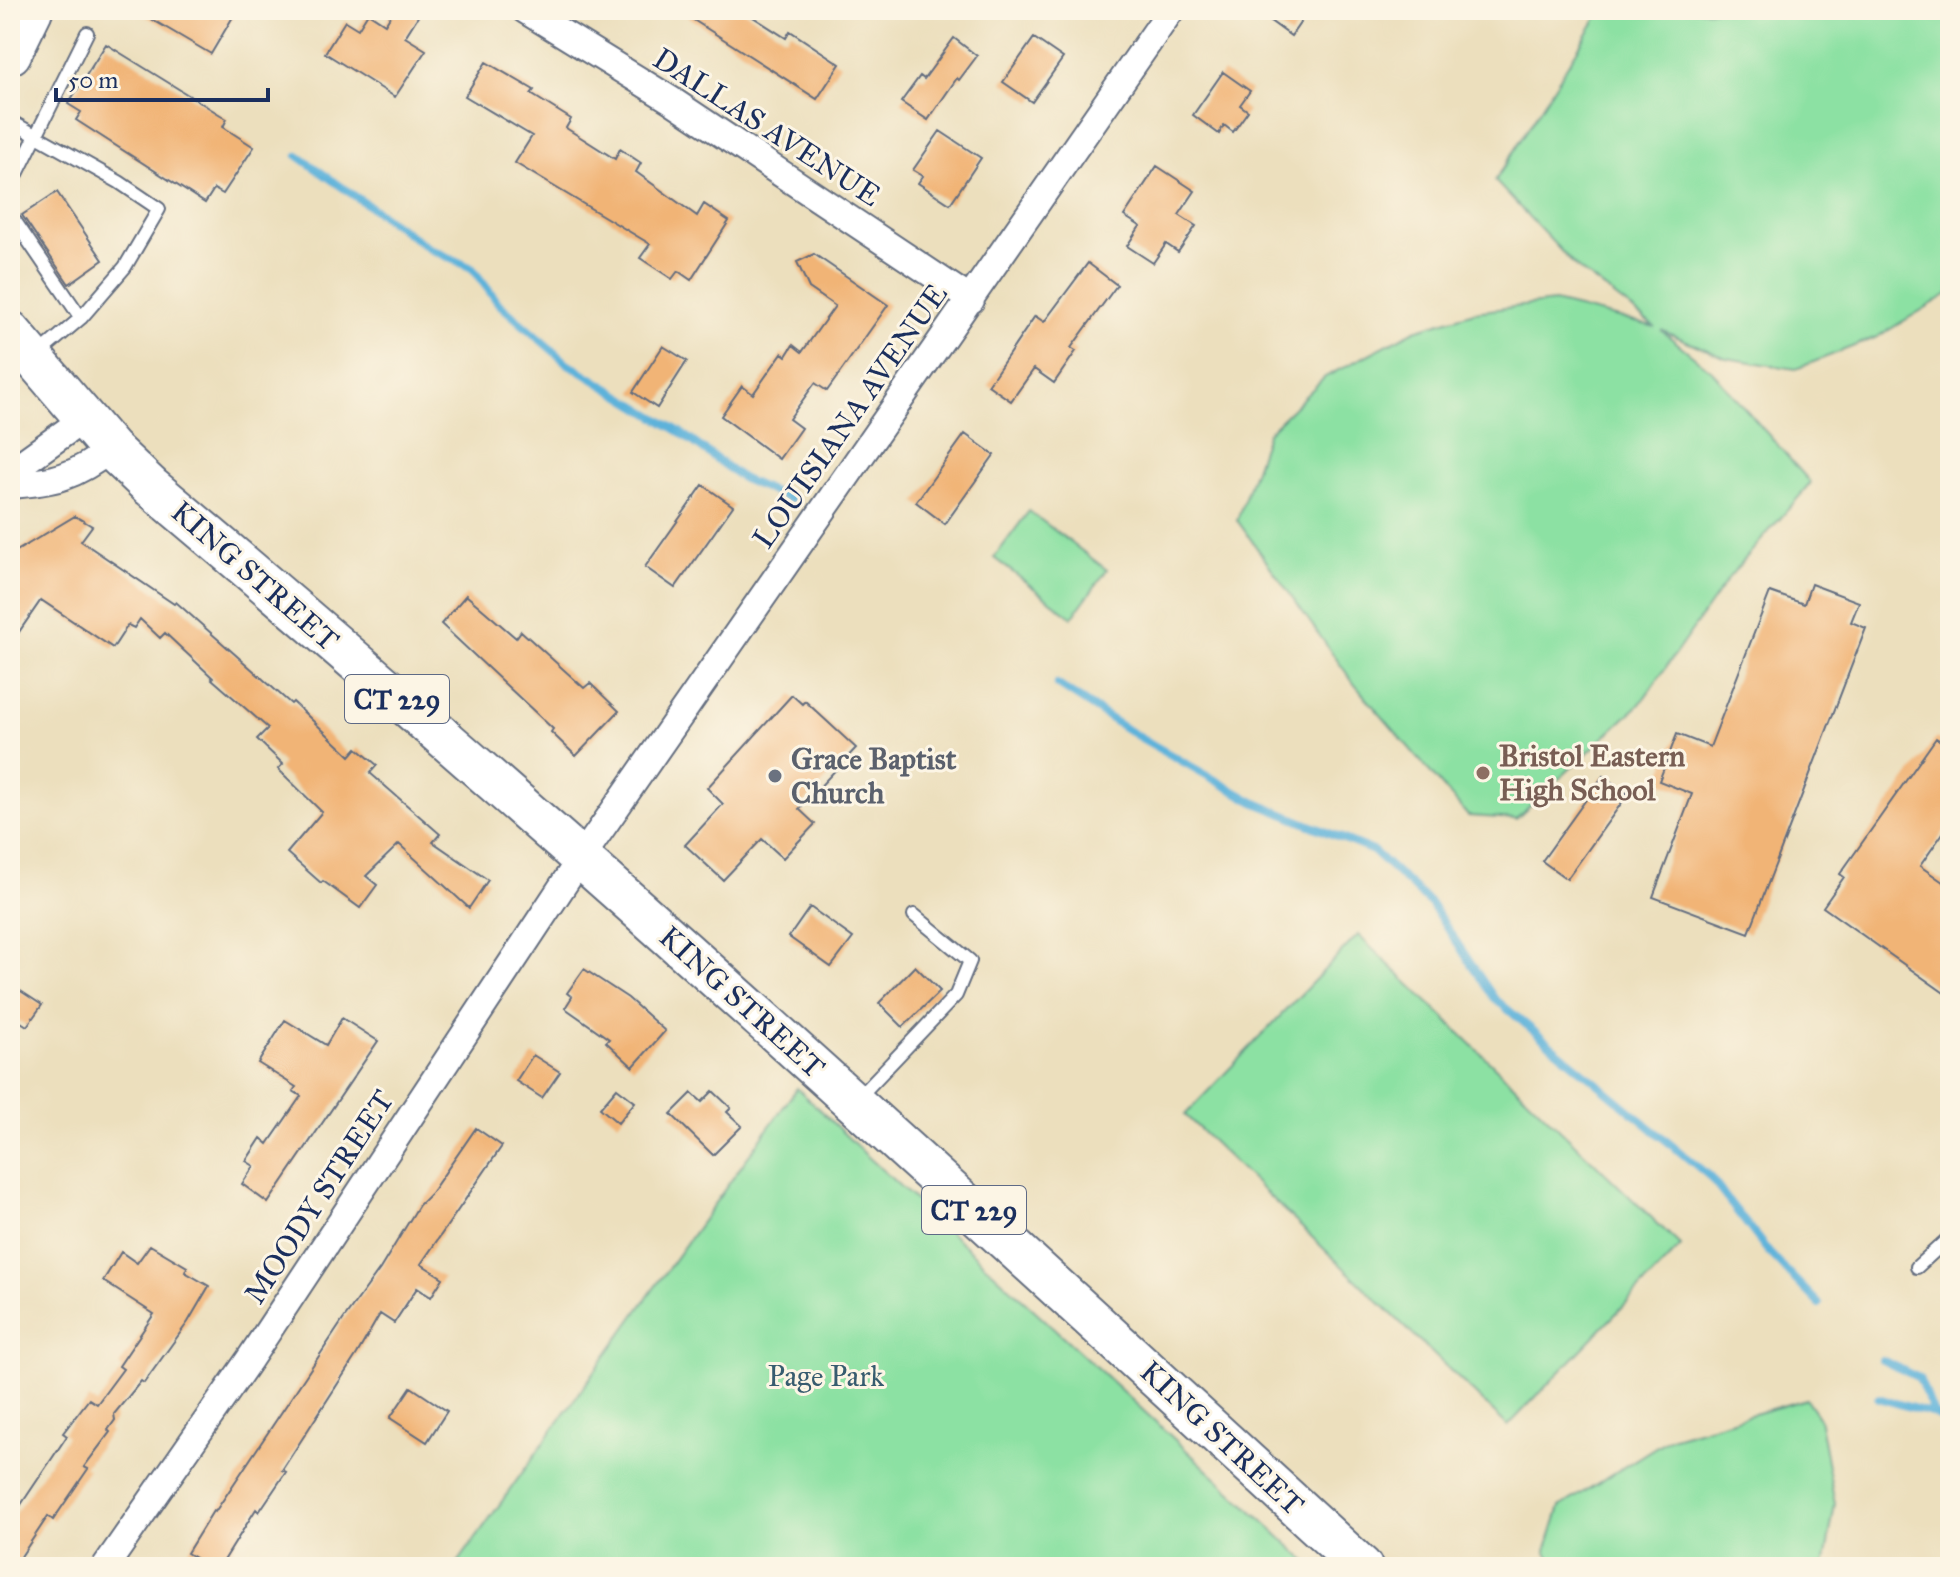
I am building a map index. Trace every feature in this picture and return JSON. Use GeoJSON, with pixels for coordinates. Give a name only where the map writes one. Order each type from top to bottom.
{"type":"FeatureCollection","features":[{"type":"Feature","properties":{"kind":"highway"},"geometry":{"type":"LineString","coordinates":[[11,48],[31,10]]}},
{"type":"Feature","properties":{"kind":"main road","name":"KING STREET"},"geometry":{"type":"LineString","coordinates":[[22,344],[111,449],[581,858],[854,1102],[1362,1567]]}},
{"type":"Feature","properties":{"kind":"street","name":"DALLAS AVENUE"},"geometry":{"type":"LineString","coordinates":[[525,10],[671,100],[971,300]]}},
{"type":"Feature","properties":{"kind":"street","name":"LOUISIANA AVENUE"},"geometry":{"type":"LineString","coordinates":[[581,858],[1171,10]]}},
{"type":"Feature","properties":{"kind":"street"},"geometry":{"type":"LineString","coordinates":[[10,472],[85,418]]}},
{"type":"Feature","properties":{"kind":"street"},"geometry":{"type":"LineString","coordinates":[[10,485],[48,482],[73,474],[111,449]]}},
{"type":"Feature","properties":{"kind":"street","name":"MOODY STREET"},"geometry":{"type":"LineString","coordinates":[[105,1567],[266,1336],[581,858]]}},
{"type":"Feature","properties":{"kind":"lane"},"geometry":{"type":"LineString","coordinates":[[10,197],[14,180],[87,33]]}},
{"type":"Feature","properties":{"kind":"lane"},"geometry":{"type":"LineString","coordinates":[[10,121],[119,182],[159,209],[125,267],[81,318],[22,344]]}},
{"type":"Feature","properties":{"kind":"lane"},"geometry":{"type":"LineString","coordinates":[[10,214],[81,318]]}},
{"type":"Feature","properties":{"kind":"lane"},"geometry":{"type":"LineString","coordinates":[[854,1102],[956,995],[970,961],[914,915]]}},
{"type":"Feature","properties":{"kind":"lane"},"geometry":{"type":"LineString","coordinates":[[1917,1267],[1950,1237]]}},
{"type":"Feature","properties":{"kind":"green space"},"geometry":{"type":"Polygon","coordinates":[[[1602,10],[1950,10],[1950,293],[1877,337],[1796,369],[1726,358],[1661,330],[1712,371],[1811,483],[1730,576],[1640,704],[1516,819],[1468,816],[1355,685],[1237,520],[1268,432],[1325,377],[1415,330],[1474,312],[1554,302],[1655,327],[1577,268],[1495,181],[1602,10]]]}},
{"type":"Feature","properties":{"kind":"green space"},"geometry":{"type":"Polygon","coordinates":[[[1029,511],[1107,570],[1072,617],[994,558],[1029,511]]]}},
{"type":"Feature","properties":{"kind":"green space"},"geometry":{"type":"Polygon","coordinates":[[[1358,935],[1681,1246],[1508,1426],[1185,1115],[1358,935]]]}},
{"type":"Feature","properties":{"kind":"green space","name":"Page Park"},"geometry":{"type":"Polygon","coordinates":[[[797,1088],[865,1154],[1313,1567],[455,1567],[797,1088]]]}},
{"type":"Feature","properties":{"kind":"green space"},"geometry":{"type":"Polygon","coordinates":[[[1806,1399],[1819,1418],[1835,1504],[1824,1567],[1556,1567],[1546,1551],[1560,1507],[1670,1438],[1806,1399]]]}},
{"type":"Feature","properties":{"kind":"building"},"geometry":{"type":"Polygon","coordinates":[[[136,10],[237,10],[211,54],[136,10]]]}},
{"type":"Feature","properties":{"kind":"building"},"geometry":{"type":"Polygon","coordinates":[[[394,10],[422,10],[405,37],[426,50],[395,97],[325,53],[345,21],[358,29],[368,13],[385,24],[394,10]]]}},
{"type":"Feature","properties":{"kind":"building"},"geometry":{"type":"Polygon","coordinates":[[[678,10],[742,10],[786,38],[790,31],[840,64],[817,99],[678,10]]]}},
{"type":"Feature","properties":{"kind":"building"},"geometry":{"type":"Polygon","coordinates":[[[1255,10],[1309,10],[1291,36],[1255,10]]]}},
{"type":"Feature","properties":{"kind":"building"},"geometry":{"type":"Polygon","coordinates":[[[954,38],[977,56],[959,80],[957,78],[928,120],[901,102],[920,76],[924,79],[954,38]]]}},
{"type":"Feature","properties":{"kind":"building"},"geometry":{"type":"Polygon","coordinates":[[[1034,38],[1063,58],[1032,102],[1003,82],[1034,38]]]}},
{"type":"Feature","properties":{"kind":"building"},"geometry":{"type":"Polygon","coordinates":[[[106,44],[227,119],[223,127],[254,147],[223,194],[214,189],[205,203],[76,120],[81,112],[68,104],[106,44]]]}},
{"type":"Feature","properties":{"kind":"building"},"geometry":{"type":"Polygon","coordinates":[[[486,62],[534,90],[531,94],[571,119],[566,128],[615,159],[620,149],[641,163],[636,172],[697,216],[704,204],[729,221],[691,280],[678,271],[672,279],[640,258],[650,244],[515,163],[532,136],[465,96],[486,62]]]}},
{"type":"Feature","properties":{"kind":"building"},"geometry":{"type":"Polygon","coordinates":[[[1223,72],[1250,91],[1240,105],[1248,111],[1233,132],[1224,125],[1219,134],[1193,115],[1223,72]]]}},
{"type":"Feature","properties":{"kind":"building"},"geometry":{"type":"Polygon","coordinates":[[[940,131],[981,158],[950,204],[918,183],[923,176],[913,170],[940,131]]]}},
{"type":"Feature","properties":{"kind":"building"},"geometry":{"type":"Polygon","coordinates":[[[1157,166],[1195,191],[1179,215],[1196,226],[1178,252],[1166,244],[1153,263],[1127,246],[1140,226],[1124,216],[1157,166]]]}},
{"type":"Feature","properties":{"kind":"building"},"geometry":{"type":"Polygon","coordinates":[[[57,192],[103,260],[69,284],[22,215],[57,192]]]}},
{"type":"Feature","properties":{"kind":"building"},"geometry":{"type":"Polygon","coordinates":[[[814,254],[888,305],[827,391],[815,383],[789,419],[801,428],[779,459],[721,416],[742,386],[753,394],[782,353],[786,356],[793,345],[802,352],[835,306],[809,288],[797,262],[814,254]]]}},
{"type":"Feature","properties":{"kind":"building"},"geometry":{"type":"Polygon","coordinates":[[[1088,263],[1117,285],[1071,348],[1076,351],[1054,383],[1034,369],[1011,401],[988,385],[1035,316],[1044,322],[1088,263]]]}},
{"type":"Feature","properties":{"kind":"building"},"geometry":{"type":"Polygon","coordinates":[[[663,346],[687,361],[657,408],[633,392],[663,346]]]}},
{"type":"Feature","properties":{"kind":"building"},"geometry":{"type":"Polygon","coordinates":[[[965,434],[994,455],[945,524],[916,502],[965,434]]]}},
{"type":"Feature","properties":{"kind":"building"},"geometry":{"type":"Polygon","coordinates":[[[703,485],[733,506],[675,588],[645,567],[703,485]]]}},
{"type":"Feature","properties":{"kind":"building"},"geometry":{"type":"Polygon","coordinates":[[[75,516],[92,526],[81,541],[174,604],[176,602],[291,704],[293,702],[350,756],[357,748],[377,765],[370,773],[440,834],[433,842],[488,880],[469,908],[399,844],[366,876],[377,885],[360,908],[323,881],[321,883],[287,853],[322,812],[278,769],[283,764],[257,739],[268,728],[165,633],[160,638],[140,619],[134,628],[128,625],[113,648],[41,600],[10,645],[10,555],[75,516]]]}},
{"type":"Feature","properties":{"kind":"building"},"geometry":{"type":"Polygon","coordinates":[[[1811,584],[1859,602],[1851,622],[1866,628],[1749,933],[1653,897],[1692,794],[1659,781],[1677,734],[1710,747],[1770,592],[1804,604],[1811,584]]]}},
{"type":"Feature","properties":{"kind":"building"},"geometry":{"type":"Polygon","coordinates":[[[466,595],[516,638],[521,631],[584,688],[590,683],[619,711],[576,756],[551,732],[553,729],[441,624],[466,595]]]}},
{"type":"Feature","properties":{"kind":"building","name":"Grace Baptist Church"},"geometry":{"type":"Polygon","coordinates":[[[792,695],[802,704],[805,701],[856,748],[799,809],[815,824],[783,858],[762,839],[723,880],[685,845],[723,804],[707,788],[792,695]]]}},
{"type":"Feature","properties":{"kind":"building"},"geometry":{"type":"Polygon","coordinates":[[[1936,738],[1950,747],[1950,823],[1920,866],[1950,887],[1950,997],[1823,907],[1844,877],[1840,874],[1936,738]]]}},
{"type":"Feature","properties":{"kind":"building"},"geometry":{"type":"Polygon","coordinates":[[[1603,776],[1628,794],[1567,879],[1542,861],[1603,776]]]}},
{"type":"Feature","properties":{"kind":"building"},"geometry":{"type":"Polygon","coordinates":[[[810,907],[853,938],[831,967],[789,937],[810,907]]]}},
{"type":"Feature","properties":{"kind":"building"},"geometry":{"type":"Polygon","coordinates":[[[915,966],[940,991],[903,1027],[879,1003],[915,966]]]}},
{"type":"Feature","properties":{"kind":"building"},"geometry":{"type":"Polygon","coordinates":[[[584,969],[628,998],[665,1031],[633,1067],[606,1042],[609,1039],[565,1008],[572,997],[567,993],[584,969]]]}},
{"type":"Feature","properties":{"kind":"building"},"geometry":{"type":"Polygon","coordinates":[[[10,984],[42,1005],[27,1026],[10,1015],[10,984]]]}},
{"type":"Feature","properties":{"kind":"building"},"geometry":{"type":"Polygon","coordinates":[[[342,1018],[378,1041],[268,1203],[242,1184],[254,1166],[246,1161],[261,1138],[268,1144],[301,1096],[293,1091],[296,1087],[258,1063],[285,1020],[326,1045],[342,1018]]]}},
{"type":"Feature","properties":{"kind":"building"},"geometry":{"type":"Polygon","coordinates":[[[533,1055],[560,1072],[542,1098],[516,1081],[533,1055]]]}},
{"type":"Feature","properties":{"kind":"building"},"geometry":{"type":"Polygon","coordinates":[[[617,1088],[635,1102],[618,1123],[600,1108],[617,1088]]]}},
{"type":"Feature","properties":{"kind":"building"},"geometry":{"type":"Polygon","coordinates":[[[713,1091],[731,1108],[727,1112],[742,1126],[713,1155],[671,1114],[692,1093],[702,1102],[713,1091]]]}},
{"type":"Feature","properties":{"kind":"building"},"geometry":{"type":"Polygon","coordinates":[[[476,1128],[502,1146],[421,1264],[443,1278],[431,1297],[417,1288],[394,1323],[380,1314],[282,1470],[286,1472],[259,1512],[256,1509],[220,1567],[210,1567],[187,1553],[380,1269],[419,1205],[431,1193],[476,1128]]]}},
{"type":"Feature","properties":{"kind":"building"},"geometry":{"type":"Polygon","coordinates":[[[150,1245],[187,1267],[185,1272],[209,1286],[188,1322],[144,1383],[141,1381],[114,1414],[110,1432],[84,1467],[88,1469],[53,1520],[48,1516],[14,1567],[10,1567],[10,1521],[67,1436],[63,1433],[89,1399],[97,1404],[123,1369],[119,1366],[154,1314],[103,1281],[121,1252],[137,1263],[150,1245]]]}},
{"type":"Feature","properties":{"kind":"building"},"geometry":{"type":"Polygon","coordinates":[[[411,1387],[447,1411],[427,1442],[390,1418],[411,1387]]]}},
{"type":"Feature","properties":{"kind":"waterway"},"geometry":{"type":"LineString","coordinates":[[298,156],[430,249],[472,268],[499,304],[567,363],[680,432],[743,479],[790,499]]}},
{"type":"Feature","properties":{"kind":"waterway"},"geometry":{"type":"LineString","coordinates":[[1057,684],[1134,734],[1254,802],[1373,851],[1431,904],[1494,998],[1709,1176],[1771,1255],[1819,1304]]}},
{"type":"Feature","properties":{"kind":"waterway"},"geometry":{"type":"LineString","coordinates":[[1882,1360],[1919,1378],[1934,1414],[1950,1424]]}},
{"type":"Feature","properties":{"kind":"waterway"},"geometry":{"type":"LineString","coordinates":[[1878,1398],[1934,1414]]}},
{"type":"Feature","properties":{"kind":"place","name":"Bristol Eastern High School"},"geometry":{"type":"Point","coordinates":[1483,773]}},
{"type":"Feature","properties":{"kind":"place","name":"Grace Baptist Church"},"geometry":{"type":"Point","coordinates":[775,776]}}]}
